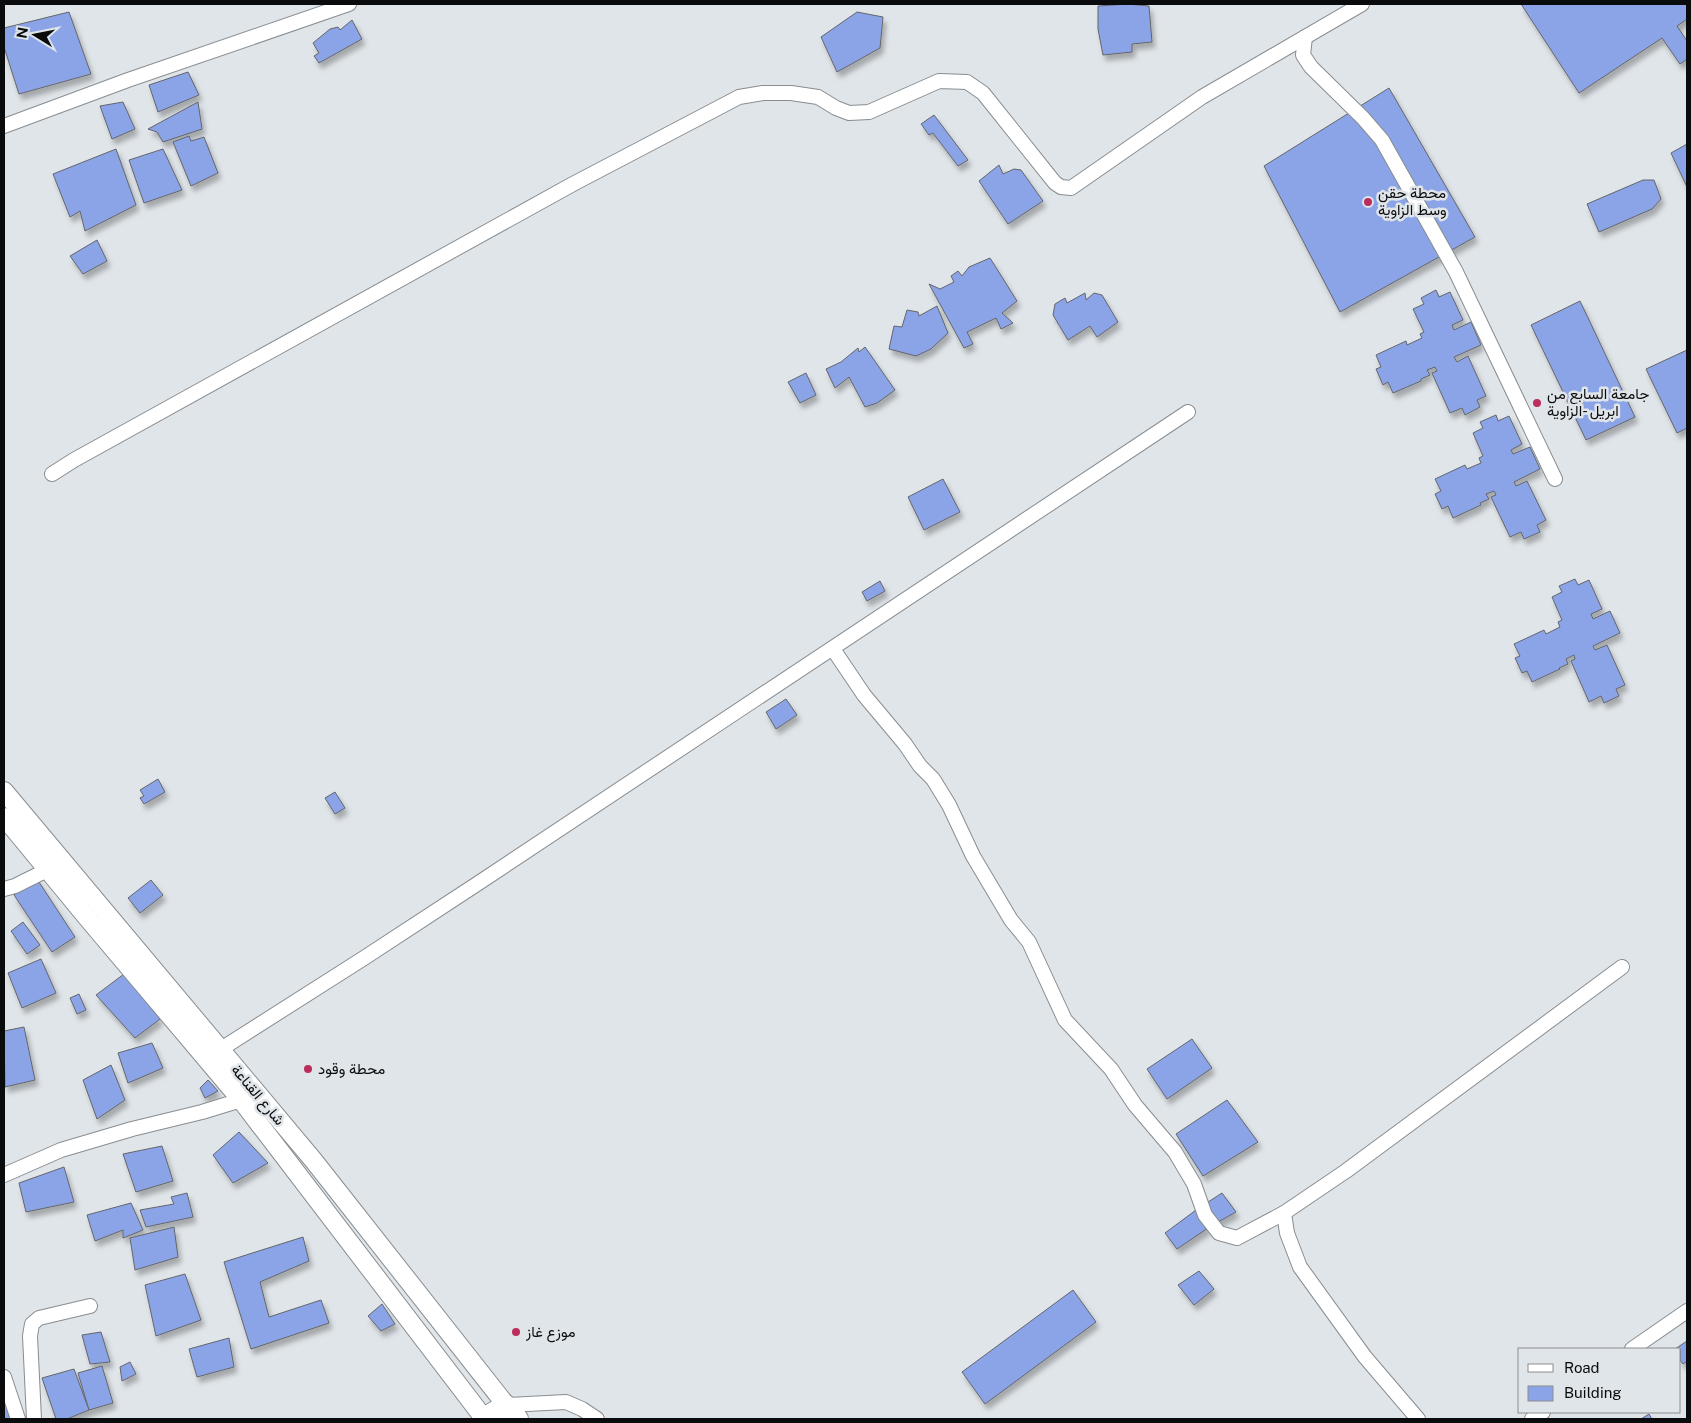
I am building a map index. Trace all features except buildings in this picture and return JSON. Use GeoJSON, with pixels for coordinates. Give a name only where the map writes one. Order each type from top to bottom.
{"type":"FeatureCollection","features":[{"type":"Feature","properties":{"kind":"main road"},"geometry":{"type":"LineString","coordinates":[[483,1419],[512,1412]]}},
{"type":"Feature","properties":{"kind":"street"},"geometry":{"type":"LineString","coordinates":[[4,126],[128,80],[349,4]]}},
{"type":"Feature","properties":{"kind":"street"},"geometry":{"type":"LineString","coordinates":[[52,474],[83,455],[573,184],[739,97],[763,93],[791,93],[818,96],[836,108],[849,113],[869,112],[940,81],[967,82],[983,93],[1055,183],[1061,187],[1071,188],[1202,97],[1362,4]]}},
{"type":"Feature","properties":{"kind":"street"},"geometry":{"type":"LineString","coordinates":[[1305,37],[1303,55],[1311,67],[1363,118],[1382,140],[1456,272],[1555,479]]}},
{"type":"Feature","properties":{"kind":"street"},"geometry":{"type":"LineString","coordinates":[[221,1049],[364,958],[1188,412]]}},
{"type":"Feature","properties":{"kind":"street"},"geometry":{"type":"LineString","coordinates":[[832,649],[864,695],[933,780],[949,805],[973,856],[1011,920],[1029,942],[1065,1020],[1111,1069],[1135,1105],[1174,1152],[1194,1184],[1205,1215],[1219,1233],[1237,1238],[1284,1213],[1346,1170],[1622,967]]}},
{"type":"Feature","properties":{"kind":"street","name":"شارع القناعة"},"geometry":{"type":"LineString","coordinates":[[4,791],[314,1161],[512,1412]]}},
{"type":"Feature","properties":{"kind":"street","name":"شارع القناعة"},"geometry":{"type":"LineString","coordinates":[[4,816],[47,870],[241,1100],[483,1419]]}},
{"type":"Feature","properties":{"kind":"street"},"geometry":{"type":"LineString","coordinates":[[4,889],[47,870]]}},
{"type":"Feature","properties":{"kind":"street"},"geometry":{"type":"LineString","coordinates":[[4,1175],[61,1150],[241,1100]]}},
{"type":"Feature","properties":{"kind":"street"},"geometry":{"type":"LineString","coordinates":[[1284,1213],[1287,1233],[1300,1267],[1365,1357],[1418,1419]]}},
{"type":"Feature","properties":{"kind":"street"},"geometry":{"type":"LineString","coordinates":[[34,1419],[30,1336],[32,1324],[39,1318],[90,1306]]}},
{"type":"Feature","properties":{"kind":"street"},"geometry":{"type":"LineString","coordinates":[[1633,1348],[1687,1311]]}},
{"type":"Feature","properties":{"kind":"street"},"geometry":{"type":"LineString","coordinates":[[4,1376],[18,1419]]}},
{"type":"Feature","properties":{"kind":"street"},"geometry":{"type":"LineString","coordinates":[[512,1412],[566,1402],[576,1405],[597,1419]]}},
{"type":"Feature","properties":{"kind":"place","name":"محطة حقن وسط الزاوية"},"geometry":{"type":"Point","coordinates":[1368,202]}},
{"type":"Feature","properties":{"kind":"place","name":"جامعة السابع من ابريل -الزاوية"},"geometry":{"type":"Point","coordinates":[1537,403]}},
{"type":"Feature","properties":{"kind":"place","name":"محطة وقود"},"geometry":{"type":"Point","coordinates":[308,1069]}},
{"type":"Feature","properties":{"kind":"place","name":"موزع غاز"},"geometry":{"type":"Point","coordinates":[516,1332]}}]}
